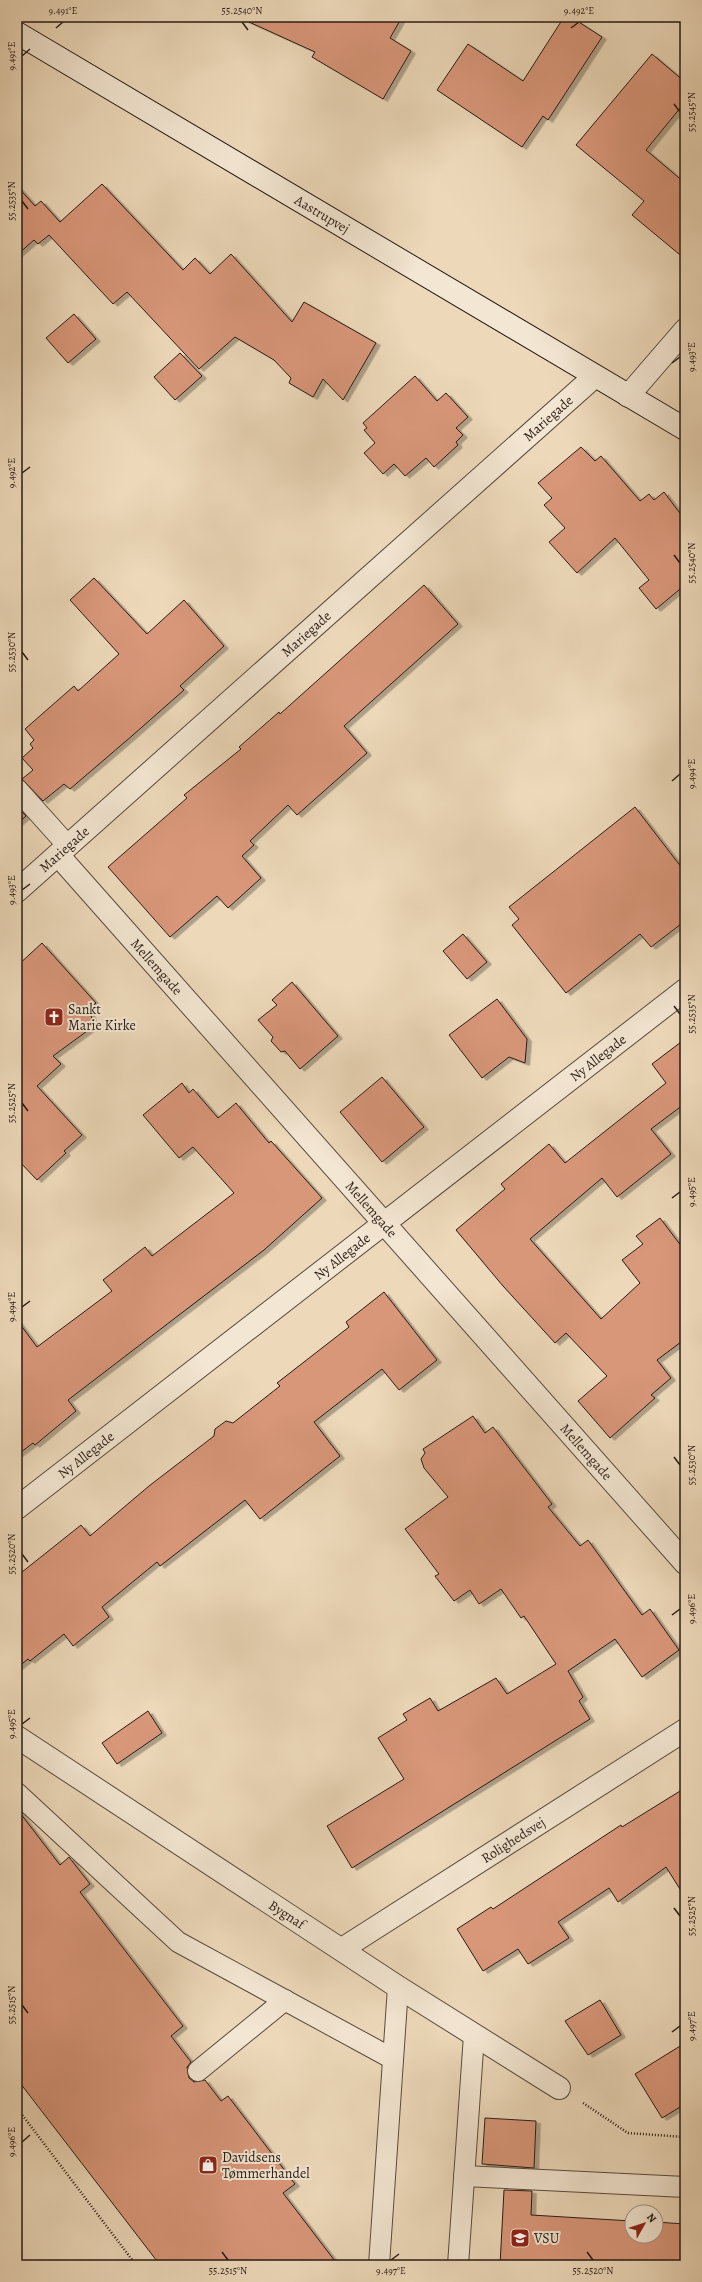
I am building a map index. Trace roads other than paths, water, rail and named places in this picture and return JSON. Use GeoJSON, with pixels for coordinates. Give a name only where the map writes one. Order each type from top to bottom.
{"type":"FeatureCollection","features":[{"type":"Feature","properties":{"kind":"street","name":"Aastrupvej"},"geometry":{"type":"LineString","coordinates":[[17,33],[594,377],[685,429]]}},
{"type":"Feature","properties":{"kind":"street"},"geometry":{"type":"LineString","coordinates":[[628,396],[685,330]]}},
{"type":"Feature","properties":{"kind":"street","name":"Mariegade"},"geometry":{"type":"LineString","coordinates":[[17,891],[594,377]]}},
{"type":"Feature","properties":{"kind":"street","name":"Mellemgade"},"geometry":{"type":"LineString","coordinates":[[63,850],[384,1223],[685,1563]]}},
{"type":"Feature","properties":{"kind":"street","name":"Ny Allegade"},"geometry":{"type":"LineString","coordinates":[[17,1508],[685,990]]}},
{"type":"Feature","properties":{"kind":"street","name":"Rolighedsvej"},"geometry":{"type":"LineString","coordinates":[[342,1949],[685,1730]]}},
{"type":"Feature","properties":{"kind":"street","name":"Bygnaf"},"geometry":{"type":"LineString","coordinates":[[17,1737],[398,1987],[559,2088]]}},
{"type":"Feature","properties":{"kind":"lane","name":"Mellemgade"},"geometry":{"type":"LineString","coordinates":[[17,789],[63,850]]}},
{"type":"Feature","properties":{"kind":"lane"},"geometry":{"type":"LineString","coordinates":[[17,1793],[178,1942],[393,2059]]}},
{"type":"Feature","properties":{"kind":"lane"},"geometry":{"type":"LineString","coordinates":[[379,2265],[398,1987]]}},
{"type":"Feature","properties":{"kind":"lane"},"geometry":{"type":"LineString","coordinates":[[198,2071],[285,2000]]}},
{"type":"Feature","properties":{"kind":"lane"},"geometry":{"type":"LineString","coordinates":[[458,2265],[474,2035]]}},
{"type":"Feature","properties":{"kind":"lane"},"geometry":{"type":"LineString","coordinates":[[464,2176],[685,2187]]}},
{"type":"Feature","properties":{"kind":"place","name":"Sankt Marie Kirke"},"geometry":{"type":"Point","coordinates":[54,1017]}},
{"type":"Feature","properties":{"kind":"place","name":"Davidsens Tømmerhandel"},"geometry":{"type":"Point","coordinates":[208,2165]}},
{"type":"Feature","properties":{"kind":"place","name":"VSU"},"geometry":{"type":"Point","coordinates":[520,2238]}}]}
